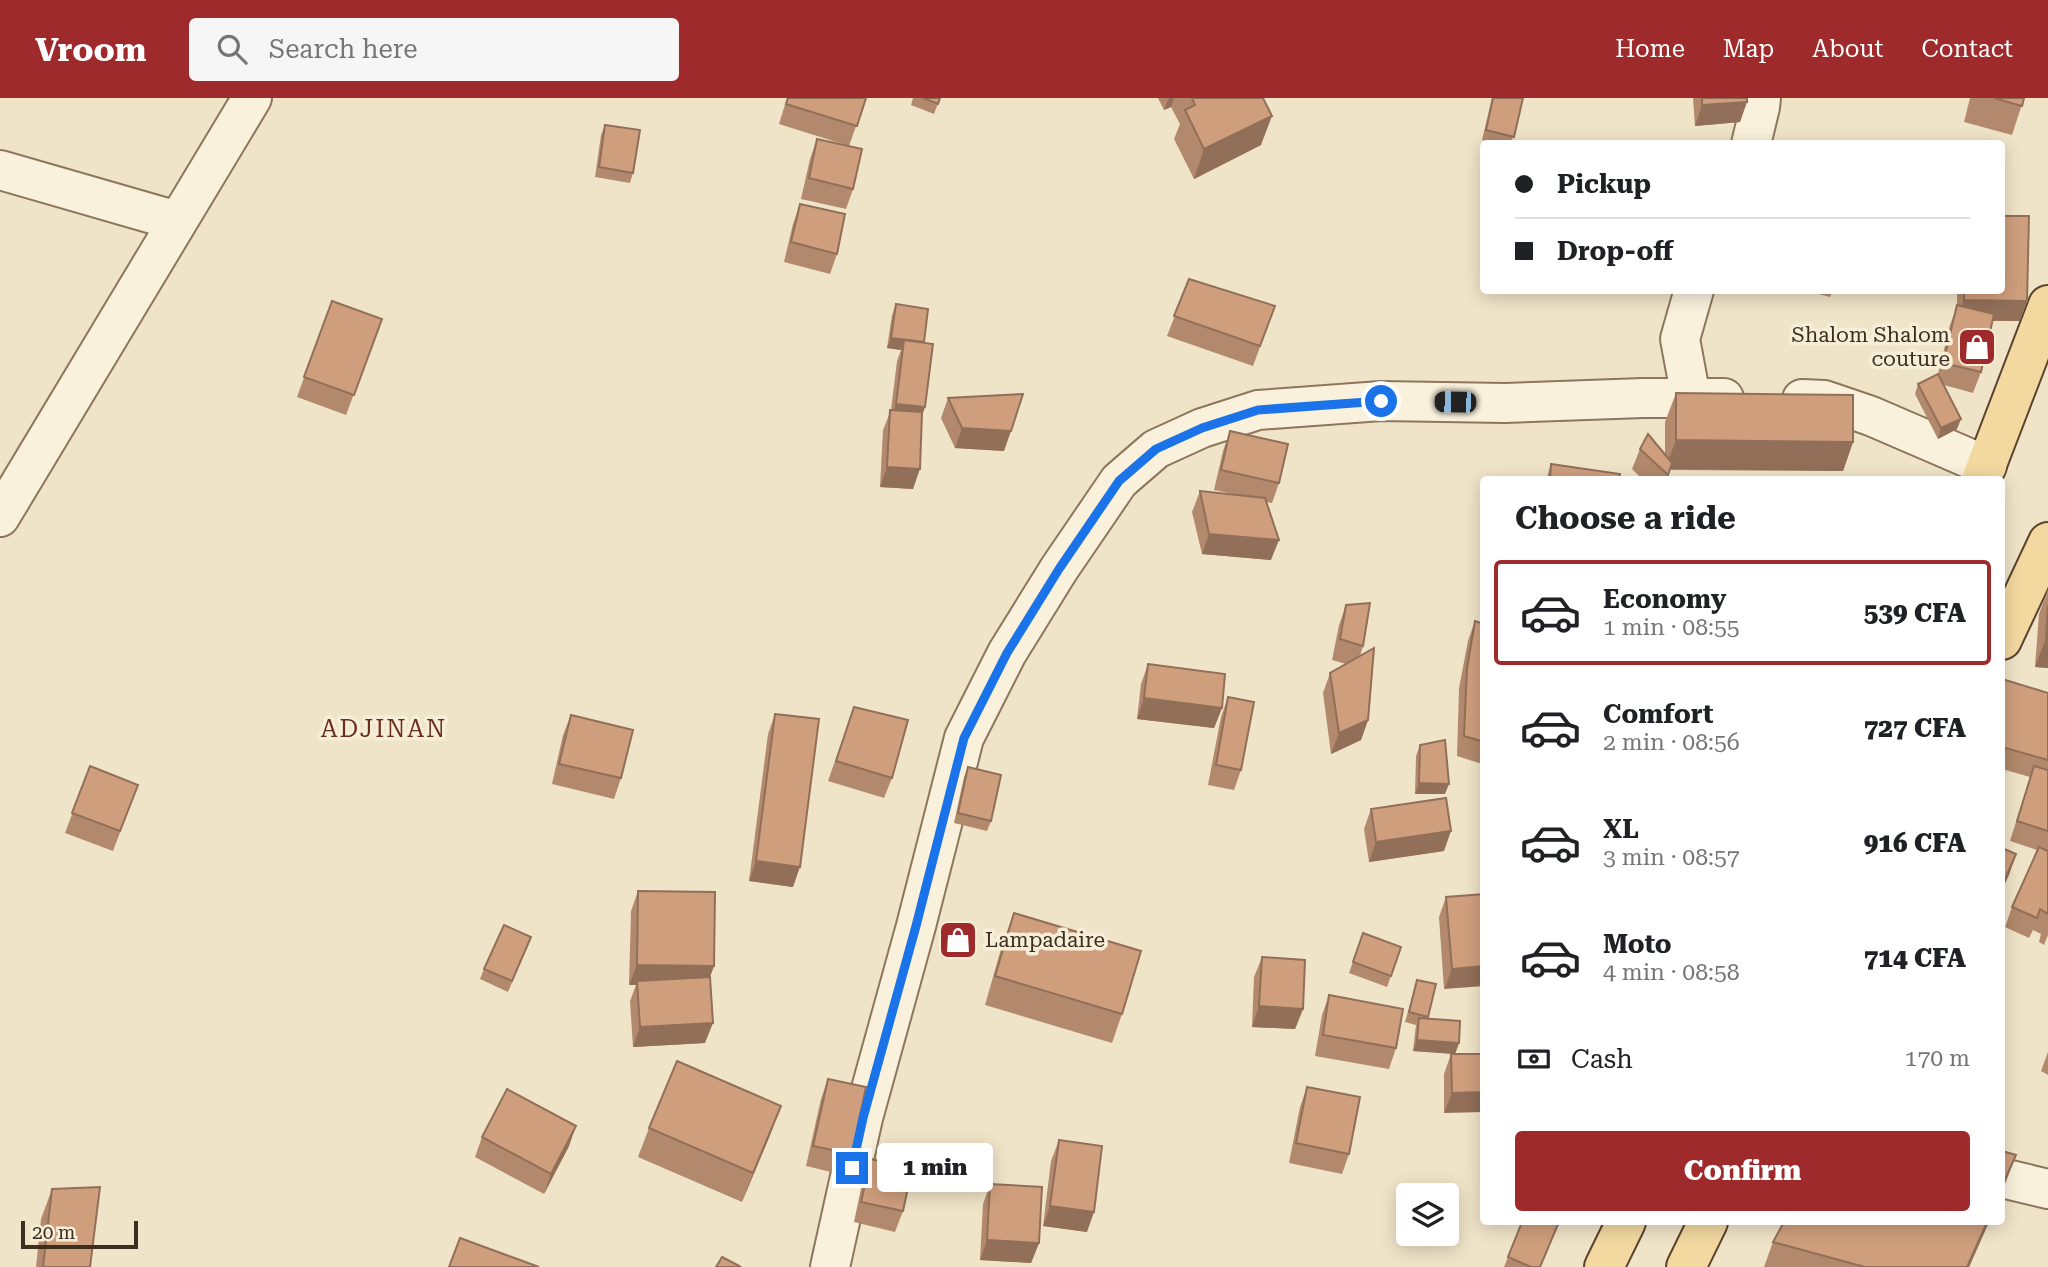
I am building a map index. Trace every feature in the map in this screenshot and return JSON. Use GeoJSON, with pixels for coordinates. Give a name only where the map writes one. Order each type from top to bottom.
{"type":"FeatureCollection","features":[{"type":"Feature","properties":{"kind":"main road"},"geometry":{"type":"LineString","coordinates":[[1984,473],[2048,305]]}},
{"type":"Feature","properties":{"kind":"main road"},"geometry":{"type":"LineString","coordinates":[[2005,634],[2048,542]]}},
{"type":"Feature","properties":{"kind":"main road"},"geometry":{"type":"LineString","coordinates":[[1604,1267],[1625,1225]]}},
{"type":"Feature","properties":{"kind":"main road"},"geometry":{"type":"LineString","coordinates":[[1686,1267],[1706,1225]]}},
{"type":"Feature","properties":{"kind":"street"},"geometry":{"type":"LineString","coordinates":[[0,517],[252,98]]}},
{"type":"Feature","properties":{"kind":"street"},"geometry":{"type":"LineString","coordinates":[[1753,140],[1761,98]]}},
{"type":"Feature","properties":{"kind":"street"},"geometry":{"type":"LineString","coordinates":[[0,170],[177,221]]}},
{"type":"Feature","properties":{"kind":"street"},"geometry":{"type":"LineString","coordinates":[[1691,398],[1680,339],[1693,294]]}},
{"type":"Feature","properties":{"kind":"street"},"geometry":{"type":"LineString","coordinates":[[830,1267],[863,1118],[964,738],[1007,653],[1059,569],[1119,481],[1156,449],[1202,428],[1258,410],[1381,401],[1504,403],[1691,398],[1824,400],[1871,416],[1984,473]]}},
{"type":"Feature","properties":{"kind":"street"},"geometry":{"type":"LineString","coordinates":[[2005,1179],[2048,1189]]}},
{"type":"Feature","properties":{"kind":"building"},"geometry":{"type":"Polygon","coordinates":[[[788,98],[866,98],[857,126],[786,104],[788,98]]]}},
{"type":"Feature","properties":{"kind":"building"},"geometry":{"type":"Polygon","coordinates":[[[923,98],[940,98],[938,104],[923,98]]]}},
{"type":"Feature","properties":{"kind":"building"},"geometry":{"type":"Polygon","coordinates":[[[1192,98],[1263,98],[1272,116],[1204,149],[1185,110],[1195,105],[1192,98]]]}},
{"type":"Feature","properties":{"kind":"building"},"geometry":{"type":"Polygon","coordinates":[[[1493,98],[1523,98],[1514,137],[1486,130],[1493,98]]]}},
{"type":"Feature","properties":{"kind":"building"},"geometry":{"type":"Polygon","coordinates":[[[1702,98],[1747,98],[1747,102],[1702,105],[1702,98]]]}},
{"type":"Feature","properties":{"kind":"building"},"geometry":{"type":"Polygon","coordinates":[[[1994,98],[2024,98],[2022,106],[1994,98]]]}},
{"type":"Feature","properties":{"kind":"building"},"geometry":{"type":"Polygon","coordinates":[[[605,125],[640,130],[633,173],[599,167],[605,125]]]}},
{"type":"Feature","properties":{"kind":"building"},"geometry":{"type":"Polygon","coordinates":[[[817,139],[862,149],[853,189],[809,178],[817,139]]]}},
{"type":"Feature","properties":{"kind":"building"},"geometry":{"type":"Polygon","coordinates":[[[800,204],[845,214],[837,254],[791,242],[800,204]]]}},
{"type":"Feature","properties":{"kind":"building"},"geometry":{"type":"Polygon","coordinates":[[[2005,216],[2029,216],[2027,301],[1964,300],[1964,294],[2005,294],[2005,216]]]}},
{"type":"Feature","properties":{"kind":"building"},"geometry":{"type":"Polygon","coordinates":[[[1189,279],[1275,306],[1260,346],[1174,316],[1189,279]]]}},
{"type":"Feature","properties":{"kind":"building"},"geometry":{"type":"Polygon","coordinates":[[[332,301],[382,319],[354,395],[304,377],[332,301]]]}},
{"type":"Feature","properties":{"kind":"building"},"geometry":{"type":"Polygon","coordinates":[[[896,304],[928,309],[924,342],[891,338],[896,304]]]}},
{"type":"Feature","properties":{"kind":"building"},"geometry":{"type":"Polygon","coordinates":[[[1957,305],[1994,314],[1981,372],[1943,363],[1957,305]]]}},
{"type":"Feature","properties":{"kind":"building"},"geometry":{"type":"Polygon","coordinates":[[[904,340],[933,344],[925,407],[896,404],[904,340]]]}},
{"type":"Feature","properties":{"kind":"building"},"geometry":{"type":"Polygon","coordinates":[[[1938,374],[1961,419],[1941,428],[1918,384],[1938,374]]]}},
{"type":"Feature","properties":{"kind":"building"},"geometry":{"type":"Polygon","coordinates":[[[1676,393],[1853,395],[1853,442],[1676,440],[1676,393]]]}},
{"type":"Feature","properties":{"kind":"building"},"geometry":{"type":"Polygon","coordinates":[[[1023,394],[1011,431],[962,428],[948,398],[1023,394]]]}},
{"type":"Feature","properties":{"kind":"building"},"geometry":{"type":"Polygon","coordinates":[[[890,410],[922,412],[920,469],[887,467],[890,410]]]}},
{"type":"Feature","properties":{"kind":"building"},"geometry":{"type":"Polygon","coordinates":[[[1230,431],[1288,444],[1279,483],[1221,470],[1230,431]]]}},
{"type":"Feature","properties":{"kind":"building"},"geometry":{"type":"Polygon","coordinates":[[[1648,434],[1672,463],[1668,475],[1640,449],[1648,434]]]}},
{"type":"Feature","properties":{"kind":"building"},"geometry":{"type":"Polygon","coordinates":[[[1551,464],[1620,474],[1620,476],[1550,476],[1551,464]]]}},
{"type":"Feature","properties":{"kind":"building"},"geometry":{"type":"Polygon","coordinates":[[[1200,491],[1265,498],[1279,540],[1209,534],[1200,491]]]}},
{"type":"Feature","properties":{"kind":"building"},"geometry":{"type":"Polygon","coordinates":[[[1370,603],[1363,646],[1340,639],[1346,605],[1370,603]]]}},
{"type":"Feature","properties":{"kind":"building"},"geometry":{"type":"Polygon","coordinates":[[[2048,605],[2048,638],[2046,638],[2048,605]]]}},
{"type":"Feature","properties":{"kind":"building"},"geometry":{"type":"Polygon","coordinates":[[[1475,621],[1480,623],[1480,741],[1464,736],[1467,668],[1475,621]]]}},
{"type":"Feature","properties":{"kind":"building"},"geometry":{"type":"Polygon","coordinates":[[[1374,648],[1368,720],[1339,733],[1330,673],[1374,648]]]}},
{"type":"Feature","properties":{"kind":"building"},"geometry":{"type":"Polygon","coordinates":[[[1148,664],[1225,674],[1222,708],[1144,698],[1148,664]]]}},
{"type":"Feature","properties":{"kind":"building"},"geometry":{"type":"Polygon","coordinates":[[[2005,680],[2048,693],[2048,760],[2005,748],[2005,680]]]}},
{"type":"Feature","properties":{"kind":"building"},"geometry":{"type":"Polygon","coordinates":[[[1228,697],[1254,702],[1241,770],[1216,765],[1228,697]]]}},
{"type":"Feature","properties":{"kind":"building"},"geometry":{"type":"Polygon","coordinates":[[[854,707],[908,720],[892,778],[836,761],[854,707]]]}},
{"type":"Feature","properties":{"kind":"building"},"geometry":{"type":"Polygon","coordinates":[[[775,714],[819,719],[800,867],[756,861],[775,714]]]}},
{"type":"Feature","properties":{"kind":"building"},"geometry":{"type":"Polygon","coordinates":[[[571,715],[633,730],[621,778],[559,764],[571,715]]]}},
{"type":"Feature","properties":{"kind":"building"},"geometry":{"type":"Polygon","coordinates":[[[1445,740],[1449,784],[1419,783],[1420,745],[1445,740]]]}},
{"type":"Feature","properties":{"kind":"building"},"geometry":{"type":"Polygon","coordinates":[[[90,766],[138,785],[120,831],[72,813],[90,766]]]}},
{"type":"Feature","properties":{"kind":"building"},"geometry":{"type":"Polygon","coordinates":[[[2034,766],[2048,770],[2048,831],[2017,821],[2034,766]]]}},
{"type":"Feature","properties":{"kind":"building"},"geometry":{"type":"Polygon","coordinates":[[[968,767],[1001,775],[991,821],[958,813],[968,767]]]}},
{"type":"Feature","properties":{"kind":"building"},"geometry":{"type":"Polygon","coordinates":[[[1446,798],[1451,831],[1376,842],[1371,809],[1446,798]]]}},
{"type":"Feature","properties":{"kind":"building"},"geometry":{"type":"Polygon","coordinates":[[[2039,847],[2048,851],[2048,914],[2040,909],[2037,918],[2012,907],[2039,847]]]}},
{"type":"Feature","properties":{"kind":"building"},"geometry":{"type":"Polygon","coordinates":[[[2005,849],[2016,854],[2005,879],[2005,849]]]}},
{"type":"Feature","properties":{"kind":"building"},"geometry":{"type":"Polygon","coordinates":[[[638,891],[715,892],[714,966],[637,965],[638,891]]]}},
{"type":"Feature","properties":{"kind":"building"},"geometry":{"type":"Polygon","coordinates":[[[1480,894],[1480,966],[1452,969],[1446,897],[1480,894]]]}},
{"type":"Feature","properties":{"kind":"building"},"geometry":{"type":"Polygon","coordinates":[[[1014,913],[1141,951],[1122,1014],[995,976],[1014,913]]]}},
{"type":"Feature","properties":{"kind":"building"},"geometry":{"type":"Polygon","coordinates":[[[504,925],[531,937],[512,981],[484,969],[504,925]]]}},
{"type":"Feature","properties":{"kind":"building"},"geometry":{"type":"Polygon","coordinates":[[[1363,933],[1401,947],[1391,976],[1353,962],[1363,933]]]}},
{"type":"Feature","properties":{"kind":"building"},"geometry":{"type":"Polygon","coordinates":[[[1262,957],[1305,960],[1303,1009],[1259,1006],[1262,957]]]}},
{"type":"Feature","properties":{"kind":"building"},"geometry":{"type":"Polygon","coordinates":[[[710,977],[713,1023],[640,1027],[637,981],[710,977]]]}},
{"type":"Feature","properties":{"kind":"building"},"geometry":{"type":"Polygon","coordinates":[[[1417,980],[1436,984],[1428,1017],[1409,1012],[1417,980]]]}},
{"type":"Feature","properties":{"kind":"building"},"geometry":{"type":"Polygon","coordinates":[[[1329,995],[1403,1009],[1396,1048],[1323,1035],[1329,995]]]}},
{"type":"Feature","properties":{"kind":"building"},"geometry":{"type":"Polygon","coordinates":[[[1419,1018],[1460,1021],[1459,1043],[1417,1040],[1419,1018]]]}},
{"type":"Feature","properties":{"kind":"building"},"geometry":{"type":"Polygon","coordinates":[[[1451,1054],[1480,1054],[1480,1092],[1452,1093],[1451,1054]]]}},
{"type":"Feature","properties":{"kind":"building"},"geometry":{"type":"Polygon","coordinates":[[[677,1061],[781,1106],[753,1173],[649,1128],[677,1061]]]}},
{"type":"Feature","properties":{"kind":"building"},"geometry":{"type":"Polygon","coordinates":[[[828,1079],[866,1087],[852,1154],[813,1146],[828,1079]]]}},
{"type":"Feature","properties":{"kind":"building"},"geometry":{"type":"Polygon","coordinates":[[[1307,1087],[1360,1097],[1349,1154],[1296,1143],[1307,1087]]]}},
{"type":"Feature","properties":{"kind":"building"},"geometry":{"type":"Polygon","coordinates":[[[507,1089],[576,1126],[551,1174],[482,1137],[507,1089]]]}},
{"type":"Feature","properties":{"kind":"building"},"geometry":{"type":"Polygon","coordinates":[[[1059,1140],[1102,1146],[1094,1212],[1050,1206],[1059,1140]]]}},
{"type":"Feature","properties":{"kind":"building"},"geometry":{"type":"Polygon","coordinates":[[[2005,1152],[2016,1155],[2005,1179],[2005,1152]]]}},
{"type":"Feature","properties":{"kind":"building"},"geometry":{"type":"Polygon","coordinates":[[[871,1159],[912,1169],[903,1211],[861,1202],[871,1159]]]}},
{"type":"Feature","properties":{"kind":"building"},"geometry":{"type":"Polygon","coordinates":[[[990,1184],[1042,1187],[1039,1243],[987,1240],[990,1184]]]}},
{"type":"Feature","properties":{"kind":"building"},"geometry":{"type":"Polygon","coordinates":[[[100,1187],[90,1267],[43,1267],[52,1189],[100,1187]]]}},
{"type":"Feature","properties":{"kind":"building"},"geometry":{"type":"Polygon","coordinates":[[[1521,1225],[1558,1225],[1540,1267],[1531,1267],[1508,1257],[1521,1225]]]}},
{"type":"Feature","properties":{"kind":"building"},"geometry":{"type":"Polygon","coordinates":[[[1782,1225],[1986,1225],[1967,1267],[1865,1267],[1773,1242],[1782,1225]]]}},
{"type":"Feature","properties":{"kind":"building"},"geometry":{"type":"Polygon","coordinates":[[[460,1238],[539,1267],[449,1267],[460,1238]]]}},
{"type":"Feature","properties":{"kind":"building"},"geometry":{"type":"Polygon","coordinates":[[[722,1257],[741,1267],[716,1267],[722,1257]]]}},
{"type":"Feature","properties":{"kind":"place","name":"Shalom Shalom couture"},"geometry":{"type":"Point","coordinates":[1977,347]}},
{"type":"Feature","properties":{"kind":"place","name":"Lampadaire"},"geometry":{"type":"Point","coordinates":[958,940]}},
{"type":"Feature","properties":{"kind":"district","name":"ADJINAN"},"geometry":{"type":"Point","coordinates":[384,729]}},
{"type":"Feature","properties":{"kind":"route"},"geometry":{"type":"LineString","coordinates":[[852,1168],[964,738],[1007,653],[1059,569],[1119,481],[1156,449],[1202,428],[1258,410],[1381,401]]}}]}
